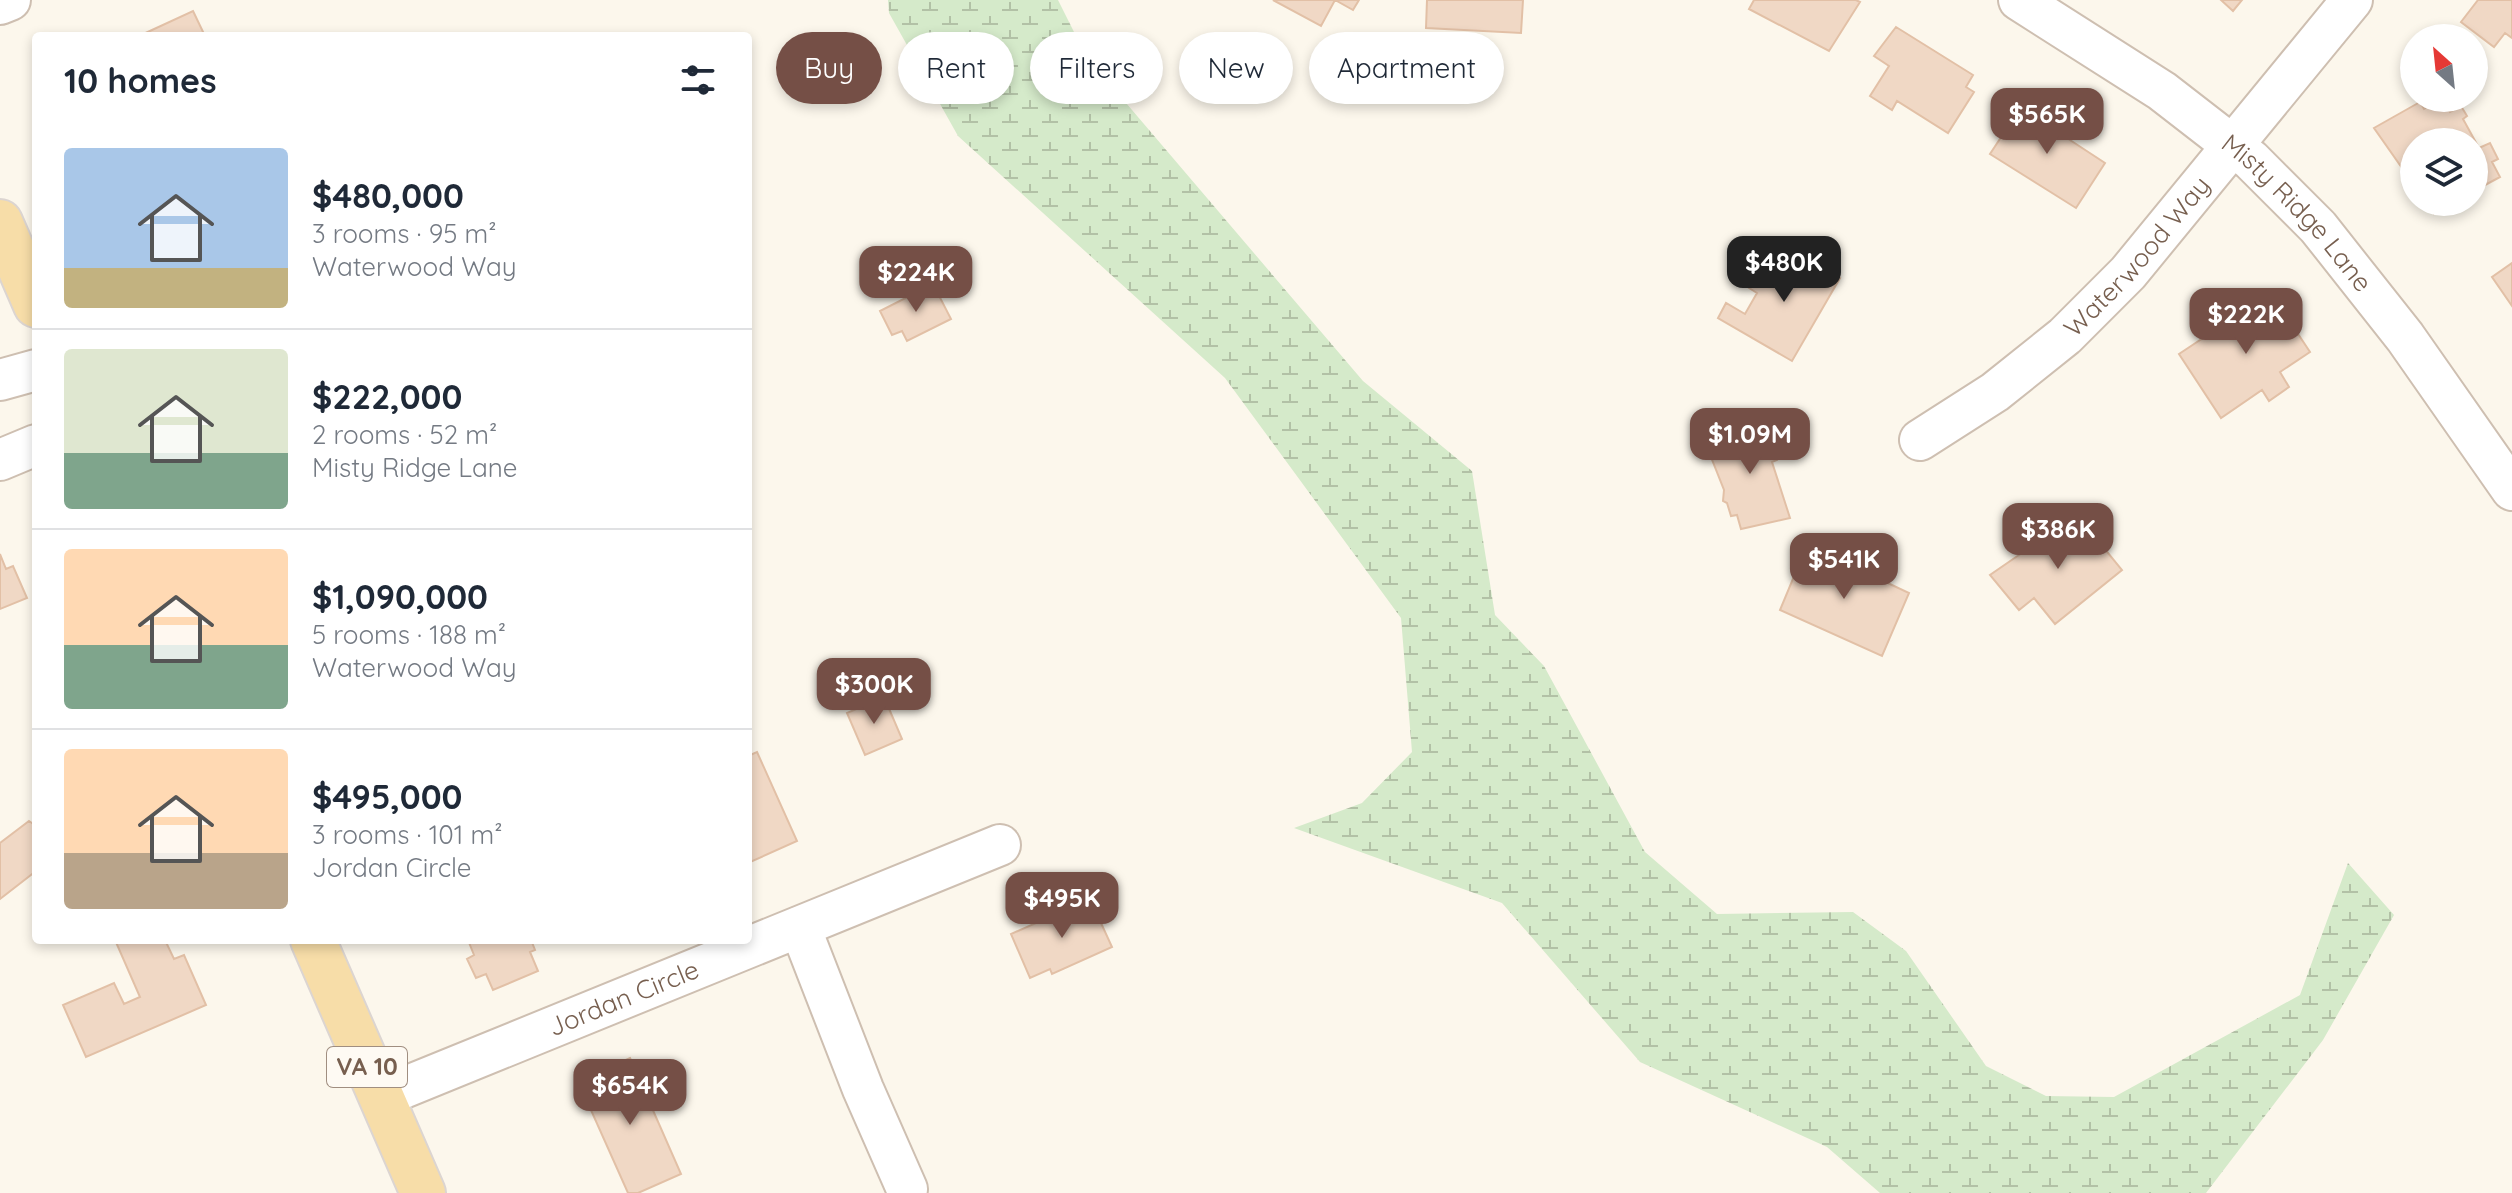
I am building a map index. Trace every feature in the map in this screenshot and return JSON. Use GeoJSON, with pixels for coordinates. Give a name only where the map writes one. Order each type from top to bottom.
{"type":"FeatureCollection","features":[{"type":"Feature","properties":{"kind":"main road"},"geometry":{"type":"LineString","coordinates":[[0,222],[32,296]]}},
{"type":"Feature","properties":{"kind":"main road","name":"VA 10"},"geometry":{"type":"LineString","coordinates":[[315,944],[423,1193]]}},
{"type":"Feature","properties":{"kind":"street"},"geometry":{"type":"LineString","coordinates":[[0,4],[10,0]]}},
{"type":"Feature","properties":{"kind":"street","name":"Misty Ridge Lane"},"geometry":{"type":"LineString","coordinates":[[2019,0],[2162,91],[2233,146],[2318,227],[2405,337],[2512,490]]}},
{"type":"Feature","properties":{"kind":"street","name":"Waterwood Way"},"geometry":{"type":"LineString","coordinates":[[1920,440],[1995,392],[2065,336],[2128,273],[2352,0]]}},
{"type":"Feature","properties":{"kind":"street"},"geometry":{"type":"LineString","coordinates":[[0,380],[32,371]]}},
{"type":"Feature","properties":{"kind":"street"},"geometry":{"type":"LineString","coordinates":[[0,460],[32,447]]}},
{"type":"Feature","properties":{"kind":"street","name":"Jordan Circle"},"geometry":{"type":"LineString","coordinates":[[752,942],[800,927],[1000,845]]}},
{"type":"Feature","properties":{"kind":"street"},"geometry":{"type":"LineString","coordinates":[[800,927],[863,1089],[907,1189]]}},
{"type":"Feature","properties":{"kind":"street","name":"Jordan Circle"},"geometry":{"type":"LineString","coordinates":[[381,1097],[741,945]]}},
{"type":"Feature","properties":{"kind":"green space"},"geometry":{"type":"Polygon","coordinates":[[[888,0],[1058,0],[1074,32],[1030,32],[1030,104],[1127,104],[1363,381],[1472,471],[1495,615],[1544,666],[1645,852],[1717,914],[1853,912],[1906,951],[1986,1066],[2046,1096],[2114,1097],[2300,995],[2348,863],[2394,915],[2323,1040],[2206,1193],[1880,1193],[1827,1147],[1640,1062],[1502,903],[1294,828],[1362,803],[1412,752],[1401,618],[1225,378],[958,136],[940,104],[1014,104],[1014,32],[900,32],[889,13],[888,0]]]}},
{"type":"Feature","properties":{"kind":"building"},"geometry":{"type":"Polygon","coordinates":[[[1273,0],[1335,0],[1321,26],[1273,0]]]}},
{"type":"Feature","properties":{"kind":"building"},"geometry":{"type":"Polygon","coordinates":[[[1335,0],[1359,0],[1353,10],[1335,0]]]}},
{"type":"Feature","properties":{"kind":"building"},"geometry":{"type":"Polygon","coordinates":[[[1427,0],[1523,0],[1521,33],[1426,28],[1427,0]]]}},
{"type":"Feature","properties":{"kind":"building"},"geometry":{"type":"Polygon","coordinates":[[[1754,0],[1860,2],[1829,51],[1749,9],[1754,0]]]}},
{"type":"Feature","properties":{"kind":"building"},"geometry":{"type":"Polygon","coordinates":[[[2221,0],[2242,0],[2233,11],[2221,0]]]}},
{"type":"Feature","properties":{"kind":"building"},"geometry":{"type":"Polygon","coordinates":[[[2478,0],[2512,0],[2512,38],[2505,33],[2494,47],[2488,42],[2488,24],[2461,22],[2478,0]]]}},
{"type":"Feature","properties":{"kind":"building"},"geometry":{"type":"Polygon","coordinates":[[[193,11],[203,32],[148,32],[193,11]]]}},
{"type":"Feature","properties":{"kind":"building"},"geometry":{"type":"Polygon","coordinates":[[[1896,27],[1973,75],[1966,87],[1974,92],[1948,133],[1897,101],[1892,110],[1870,96],[1889,66],[1874,56],[1896,27]]]}},
{"type":"Feature","properties":{"kind":"building"},"geometry":{"type":"Polygon","coordinates":[[[2025,101],[2048,117],[2044,123],[2105,163],[2076,208],[1990,154],[2025,101]]]}},
{"type":"Feature","properties":{"kind":"building"},"geometry":{"type":"Polygon","coordinates":[[[2402,112],[2465,112],[2467,116],[2463,119],[2468,128],[2400,128],[2400,165],[2374,128],[2402,112]]]}},
{"type":"Feature","properties":{"kind":"building"},"geometry":{"type":"Polygon","coordinates":[[[2490,143],[2498,159],[2492,162],[2500,177],[2488,183],[2490,143]]]}},
{"type":"Feature","properties":{"kind":"building"},"geometry":{"type":"Polygon","coordinates":[[[1786,247],[1840,278],[1792,361],[1718,318],[1726,303],[1745,314],[1757,293],[1749,288],[1758,273],[1768,279],[1786,247]]]}},
{"type":"Feature","properties":{"kind":"building"},"geometry":{"type":"Polygon","coordinates":[[[2512,263],[2512,306],[2492,277],[2512,263]]]}},
{"type":"Feature","properties":{"kind":"building"},"geometry":{"type":"Polygon","coordinates":[[[933,284],[951,319],[907,341],[902,331],[892,335],[880,311],[933,284]]]}},
{"type":"Feature","properties":{"kind":"building"},"geometry":{"type":"Polygon","coordinates":[[[2271,293],[2310,352],[2280,372],[2289,387],[2269,401],[2262,390],[2221,418],[2179,354],[2271,293]]]}},
{"type":"Feature","properties":{"kind":"building"},"geometry":{"type":"Polygon","coordinates":[[[1770,424],[1777,460],[1772,462],[1790,518],[1741,529],[1737,515],[1731,516],[1727,503],[1723,501],[1724,490],[1709,452],[1709,440],[1770,424]]]}},
{"type":"Feature","properties":{"kind":"building"},"geometry":{"type":"Polygon","coordinates":[[[2077,515],[2122,570],[2055,624],[2034,598],[2019,610],[1990,575],[2077,515]]]}},
{"type":"Feature","properties":{"kind":"building"},"geometry":{"type":"Polygon","coordinates":[[[1807,545],[1909,593],[1882,656],[1780,610],[1807,545]]]}},
{"type":"Feature","properties":{"kind":"building"},"geometry":{"type":"Polygon","coordinates":[[[0,554],[6,569],[13,566],[27,598],[0,609],[0,554]]]}},
{"type":"Feature","properties":{"kind":"building"},"geometry":{"type":"Polygon","coordinates":[[[884,697],[902,739],[865,755],[847,713],[884,697]]]}},
{"type":"Feature","properties":{"kind":"building"},"geometry":{"type":"Polygon","coordinates":[[[757,752],[797,841],[752,861],[752,754],[757,752]]]}},
{"type":"Feature","properties":{"kind":"building"},"geometry":{"type":"Polygon","coordinates":[[[29,821],[32,823],[32,874],[0,899],[0,843],[29,821]]]}},
{"type":"Feature","properties":{"kind":"building"},"geometry":{"type":"Polygon","coordinates":[[[1090,899],[1112,947],[1052,974],[1050,969],[1030,978],[1011,934],[1090,899]]]}},
{"type":"Feature","properties":{"kind":"building"},"geometry":{"type":"Polygon","coordinates":[[[117,944],[167,944],[174,959],[184,955],[206,1005],[86,1057],[63,1005],[114,983],[124,1004],[140,997],[117,944]]]}},
{"type":"Feature","properties":{"kind":"building"},"geometry":{"type":"Polygon","coordinates":[[[470,944],[533,944],[535,950],[530,952],[538,971],[493,990],[486,974],[476,978],[467,959],[474,955],[470,944]]]}},
{"type":"Feature","properties":{"kind":"building"},"geometry":{"type":"Polygon","coordinates":[[[630,1058],[681,1174],[638,1193],[628,1193],[578,1081],[630,1058]]]}}]}
